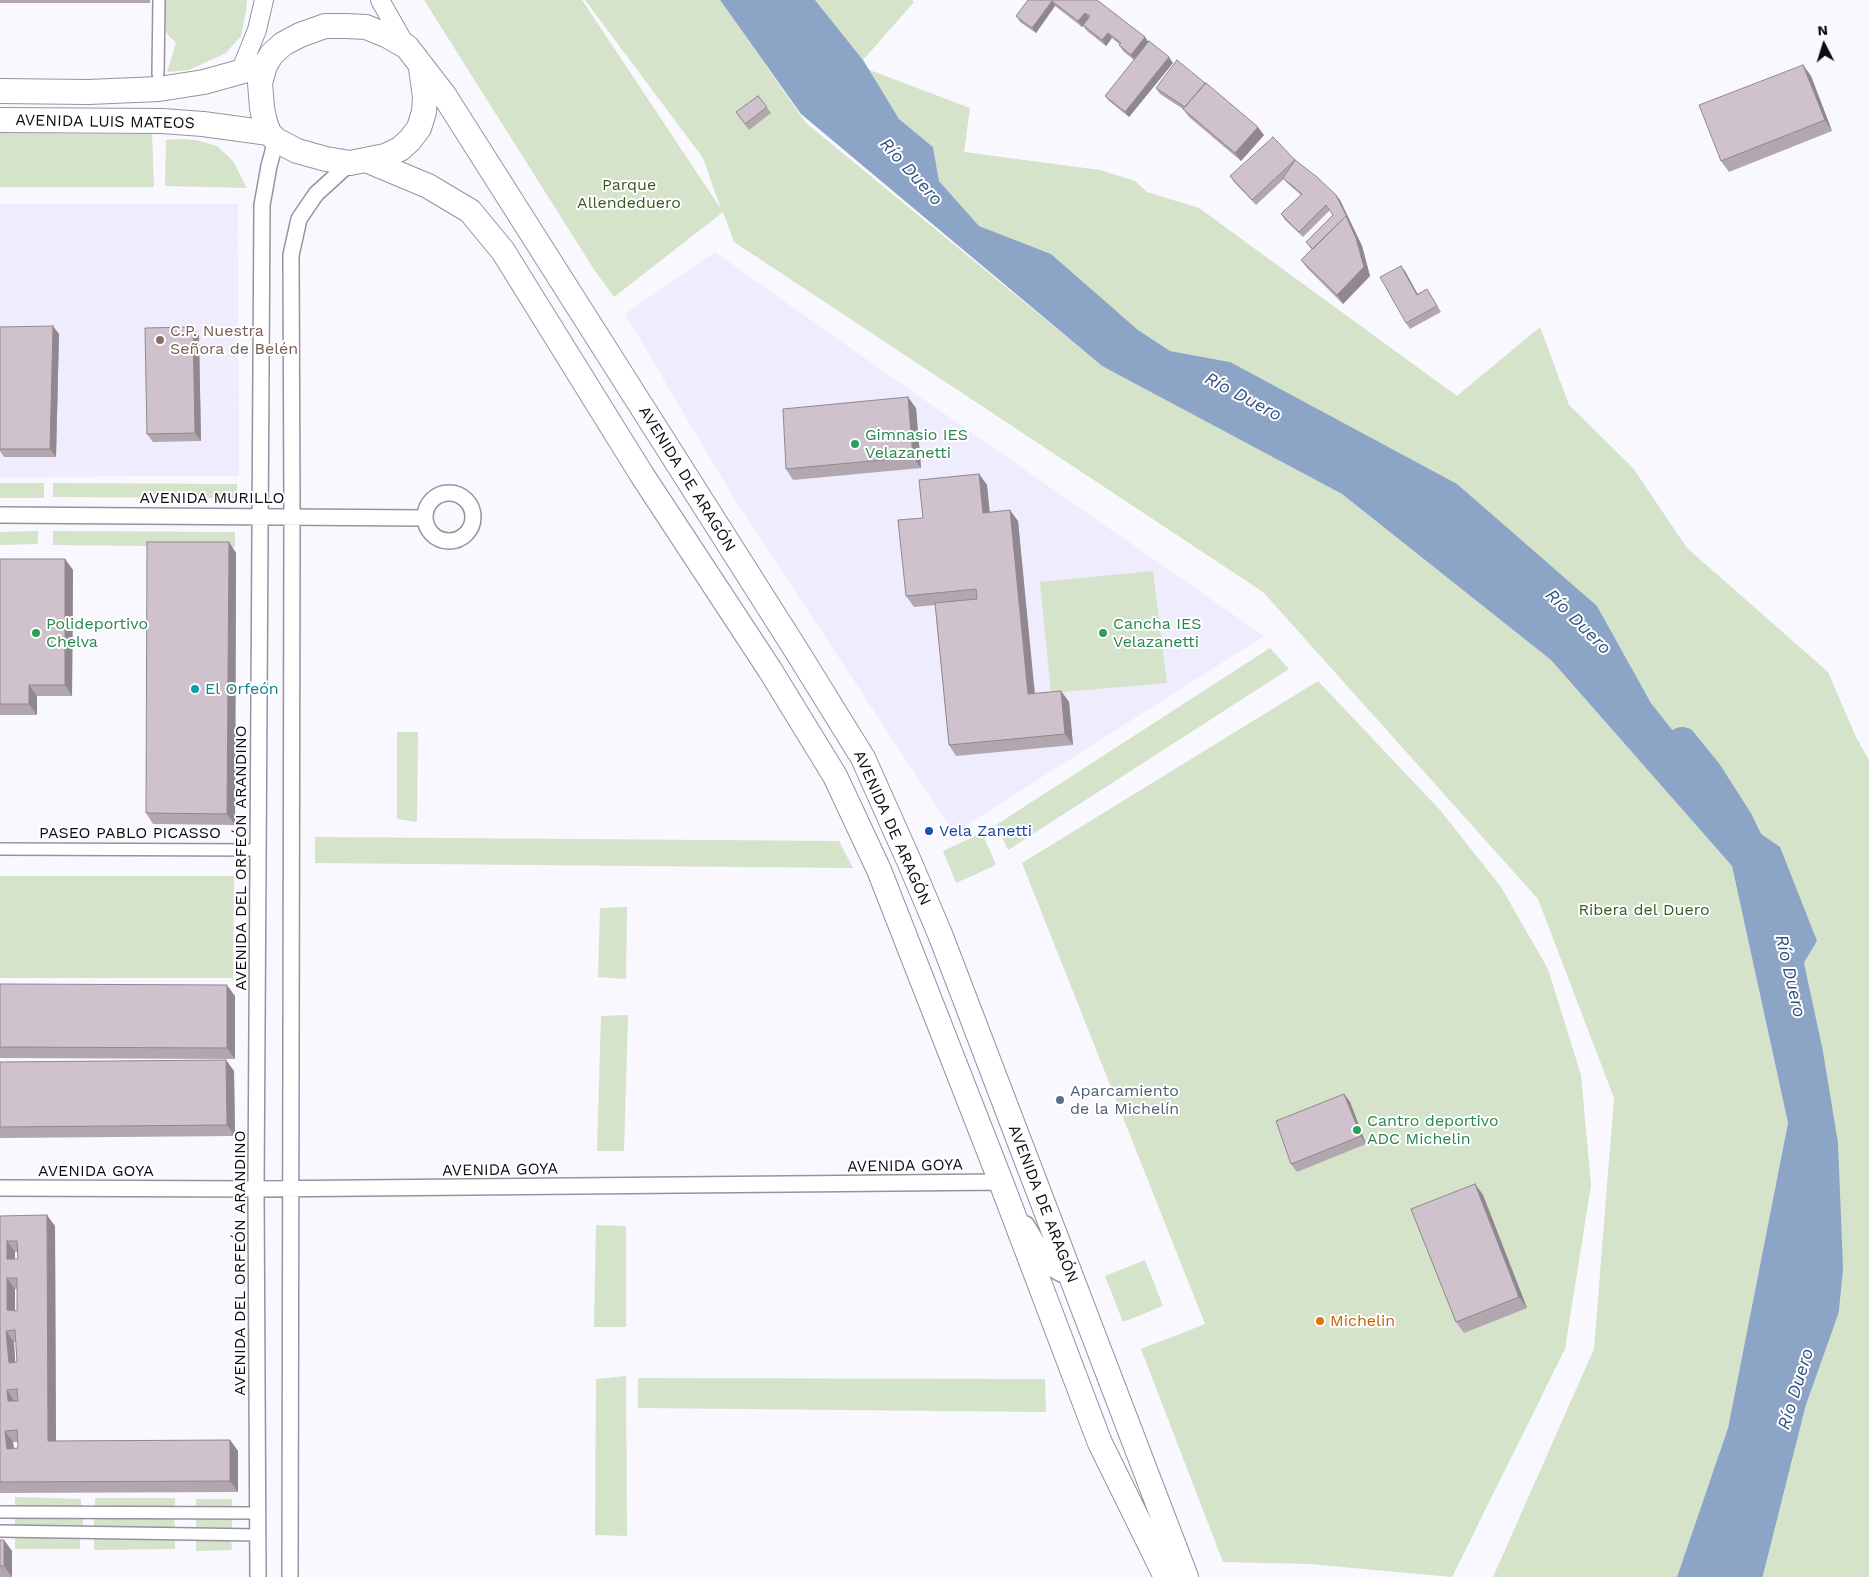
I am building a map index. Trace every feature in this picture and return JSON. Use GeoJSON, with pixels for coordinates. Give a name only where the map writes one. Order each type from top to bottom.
{"type":"FeatureCollection","features":[{"type":"Feature","properties":{"kind":"highway"},"geometry":{"type":"LineString","coordinates":[[325,26],[366,28],[388,36],[406,47],[421,68],[426,97],[419,128],[400,149],[385,156],[358,162],[326,159],[297,151],[273,137],[262,108],[260,82],[268,59],[283,44],[300,35],[325,26]]}},
{"type":"Feature","properties":{"kind":"highway","name":"AVENIDA LUIS MATEOS"},"geometry":{"type":"LineString","coordinates":[[0,91],[88,92],[159,89],[204,82],[240,72],[268,59]]}},
{"type":"Feature","properties":{"kind":"highway","name":"AVENIDA DE ARAGÓN"},"geometry":{"type":"LineString","coordinates":[[421,68],[444,95],[863,758],[940,934],[1186,1577]]}},
{"type":"Feature","properties":{"kind":"highway","name":"AVENIDA LUIS MATEOS"},"geometry":{"type":"LineString","coordinates":[[0,120],[162,121],[203,124],[273,137]]}},
{"type":"Feature","properties":{"kind":"highway","name":"AVENIDA DE ARAGÓN"},"geometry":{"type":"LineString","coordinates":[[358,162],[428,186],[470,211],[503,251],[642,475],[770,670],[835,776],[879,870],[1001,1182],[1100,1443],[1166,1577]]}},
{"type":"Feature","properties":{"kind":"street"},"geometry":{"type":"LineString","coordinates":[[158,74],[159,0]]}},
{"type":"Feature","properties":{"kind":"street"},"geometry":{"type":"LineString","coordinates":[[264,0],[268,59]]}},
{"type":"Feature","properties":{"kind":"street"},"geometry":{"type":"LineString","coordinates":[[240,72],[257,30],[264,0]]}},
{"type":"Feature","properties":{"kind":"street"},"geometry":{"type":"LineString","coordinates":[[380,0],[406,47]]}},
{"type":"Feature","properties":{"kind":"street","name":"AVENIDA DEL ORFEÓN ARANDINO"},"geometry":{"type":"LineString","coordinates":[[258,1577],[256,1189],[260,850],[262,205],[273,137]]}},
{"type":"Feature","properties":{"kind":"street"},"geometry":{"type":"LineString","coordinates":[[290,1577],[292,516],[290,255],[298,219],[325,185],[358,162]]}},
{"type":"Feature","properties":{"kind":"street","name":"AVENIDA MURILLO"},"geometry":{"type":"LineString","coordinates":[[0,515],[424,518]]}},
{"type":"Feature","properties":{"kind":"street","name":"PASEO PABLO PICASSO"},"geometry":{"type":"LineString","coordinates":[[0,849],[260,850]]}},
{"type":"Feature","properties":{"kind":"street"},"geometry":{"type":"LineString","coordinates":[[1001,1182],[1054,1270],[1061,1274],[1070,1274]]}},
{"type":"Feature","properties":{"kind":"street","name":"AVENIDA GOYA"},"geometry":{"type":"LineString","coordinates":[[0,1188],[290,1189],[1001,1182]]}},
{"type":"Feature","properties":{"kind":"street"},"geometry":{"type":"LineString","coordinates":[[258,1513],[1,1512],[2,1531],[258,1534]]}},
{"type":"Feature","properties":{"kind":"street"},"geometry":{"type":"LineString","coordinates":[[88,1512],[88,1532]]}},
{"type":"Feature","properties":{"kind":"street"},"geometry":{"type":"LineString","coordinates":[[186,1513],[186,1534]]}},
{"type":"Feature","properties":{"kind":"shaded area","name":"C.P. Nuestra Señora de Belén"},"geometry":{"type":"Polygon","coordinates":[[[0,204],[238,204],[239,476],[0,477],[0,204]]]}},
{"type":"Feature","properties":{"kind":"shaded area"},"geometry":{"type":"Polygon","coordinates":[[[715,252],[1264,636],[954,833],[732,495],[625,314],[715,252]]]}},
{"type":"Feature","properties":{"kind":"green space"},"geometry":{"type":"Polygon","coordinates":[[[163,0],[247,0],[241,36],[226,53],[189,70],[167,72],[176,43],[167,34],[163,21],[163,0]]]}},
{"type":"Feature","properties":{"kind":"green space","name":"Ribera del Duero"},"geometry":{"type":"Polygon","coordinates":[[[424,0],[582,0],[721,209],[703,158],[585,0],[720,0],[806,123],[1102,366],[1342,494],[1551,660],[1732,866],[1788,1123],[1728,1428],[1677,1577],[1493,1577],[1594,1349],[1614,1098],[1538,899],[1263,592],[734,242],[723,212],[614,297],[595,271],[424,0]]]}},
{"type":"Feature","properties":{"kind":"green space"},"geometry":{"type":"Polygon","coordinates":[[[815,0],[912,0],[914,2],[863,60],[815,0]]]}},
{"type":"Feature","properties":{"kind":"green space"},"geometry":{"type":"Polygon","coordinates":[[[867,69],[970,108],[964,152],[1100,170],[1135,181],[1147,192],[1199,208],[1457,396],[1540,327],[1569,405],[1633,468],[1687,548],[1828,672],[1856,737],[1869,760],[1869,1577],[1746,1577],[1790,1402],[1823,1309],[1827,1268],[1822,1144],[1807,1053],[1792,983],[1817,941],[1707,774],[1651,703],[1597,606],[1230,362],[1170,351],[1138,330],[1051,254],[979,226],[939,181],[933,147],[899,119],[867,69]]]}},
{"type":"Feature","properties":{"kind":"green space"},"geometry":{"type":"Polygon","coordinates":[[[0,133],[152,134],[154,187],[0,187],[0,133]]]}},
{"type":"Feature","properties":{"kind":"green space"},"geometry":{"type":"Polygon","coordinates":[[[166,140],[196,140],[217,146],[233,161],[247,188],[165,186],[166,140]]]}},
{"type":"Feature","properties":{"kind":"green space"},"geometry":{"type":"Polygon","coordinates":[[[0,483],[44,483],[44,498],[0,498],[0,483]]]}},
{"type":"Feature","properties":{"kind":"green space"},"geometry":{"type":"Polygon","coordinates":[[[53,483],[237,484],[237,498],[53,497],[53,483]]]}},
{"type":"Feature","properties":{"kind":"green space"},"geometry":{"type":"Polygon","coordinates":[[[38,531],[38,544],[0,545],[0,532],[38,531]]]}},
{"type":"Feature","properties":{"kind":"green space"},"geometry":{"type":"Polygon","coordinates":[[[53,531],[235,532],[235,547],[53,545],[53,531]]]}},
{"type":"Feature","properties":{"kind":"green space","name":"Cancha IES Velazanetti"},"geometry":{"type":"Polygon","coordinates":[[[1153,571],[1167,683],[1051,693],[1040,582],[1153,571]]]}},
{"type":"Feature","properties":{"kind":"green space"},"geometry":{"type":"Polygon","coordinates":[[[1270,648],[1289,669],[1008,850],[996,825],[1270,648]]]}},
{"type":"Feature","properties":{"kind":"green space","name":"Cantro deportivo ADC Michelin"},"geometry":{"type":"Polygon","coordinates":[[[1318,681],[1440,810],[1501,887],[1548,969],[1581,1075],[1591,1185],[1565,1349],[1452,1577],[1310,1564],[1223,1562],[1141,1349],[1205,1324],[1022,863],[1318,681]]]}},
{"type":"Feature","properties":{"kind":"green space"},"geometry":{"type":"Polygon","coordinates":[[[397,732],[418,732],[417,822],[397,819],[397,732]]]}},
{"type":"Feature","properties":{"kind":"green space"},"geometry":{"type":"Polygon","coordinates":[[[982,833],[996,865],[956,883],[943,851],[982,833]]]}},
{"type":"Feature","properties":{"kind":"green space"},"geometry":{"type":"Polygon","coordinates":[[[315,837],[839,841],[853,868],[315,863],[315,837]]]}},
{"type":"Feature","properties":{"kind":"green space"},"geometry":{"type":"Polygon","coordinates":[[[0,876],[234,876],[233,978],[0,978],[0,876]]]}},
{"type":"Feature","properties":{"kind":"green space"},"geometry":{"type":"Polygon","coordinates":[[[627,907],[626,979],[598,977],[600,908],[627,907]]]}},
{"type":"Feature","properties":{"kind":"green space"},"geometry":{"type":"Polygon","coordinates":[[[628,1015],[624,1151],[597,1151],[601,1016],[628,1015]]]}},
{"type":"Feature","properties":{"kind":"green space"},"geometry":{"type":"Polygon","coordinates":[[[596,1225],[626,1226],[626,1327],[594,1327],[596,1225]]]}},
{"type":"Feature","properties":{"kind":"green space"},"geometry":{"type":"Polygon","coordinates":[[[1145,1260],[1163,1306],[1123,1322],[1105,1276],[1145,1260]]]}},
{"type":"Feature","properties":{"kind":"green space"},"geometry":{"type":"Polygon","coordinates":[[[626,1376],[627,1536],[595,1535],[596,1379],[626,1376]]]}},
{"type":"Feature","properties":{"kind":"green space"},"geometry":{"type":"Polygon","coordinates":[[[638,1378],[1045,1379],[1046,1412],[638,1408],[638,1378]]]}},
{"type":"Feature","properties":{"kind":"green space"},"geometry":{"type":"Polygon","coordinates":[[[15,1497],[81,1499],[81,1507],[15,1506],[15,1497]]]}},
{"type":"Feature","properties":{"kind":"green space"},"geometry":{"type":"Polygon","coordinates":[[[95,1498],[175,1498],[175,1507],[95,1507],[95,1498]]]}},
{"type":"Feature","properties":{"kind":"green space"},"geometry":{"type":"Polygon","coordinates":[[[196,1499],[232,1499],[232,1507],[196,1507],[196,1499]]]}},
{"type":"Feature","properties":{"kind":"green space"},"geometry":{"type":"Polygon","coordinates":[[[83,1516],[83,1527],[15,1528],[15,1517],[83,1516]]]}},
{"type":"Feature","properties":{"kind":"green space"},"geometry":{"type":"Polygon","coordinates":[[[174,1517],[175,1528],[94,1529],[94,1518],[174,1517]]]}},
{"type":"Feature","properties":{"kind":"green space"},"geometry":{"type":"Polygon","coordinates":[[[232,1517],[232,1529],[196,1529],[196,1518],[232,1517]]]}},
{"type":"Feature","properties":{"kind":"green space"},"geometry":{"type":"Polygon","coordinates":[[[15,1538],[80,1538],[80,1549],[15,1549],[15,1538]]]}},
{"type":"Feature","properties":{"kind":"green space"},"geometry":{"type":"Polygon","coordinates":[[[94,1539],[175,1539],[175,1549],[94,1550],[94,1539]]]}},
{"type":"Feature","properties":{"kind":"green space"},"geometry":{"type":"Polygon","coordinates":[[[231,1539],[232,1550],[196,1551],[196,1540],[231,1539]]]}},
{"type":"Feature","properties":{"kind":"water"},"geometry":{"type":"Polygon","coordinates":[[[720,0],[815,0],[863,60],[899,119],[933,147],[939,181],[979,226],[1051,254],[1138,330],[1170,351],[1230,362],[1457,484],[1597,606],[1651,703],[1707,774],[1732,814],[1780,847],[1817,941],[1792,983],[1822,1144],[1827,1268],[1823,1309],[1790,1402],[1746,1577],[1677,1577],[1728,1428],[1788,1123],[1732,866],[1551,660],[1342,494],[1102,366],[801,114],[720,0]]]}},
{"type":"Feature","properties":{"kind":"building"},"geometry":{"type":"Polygon","coordinates":[[[1028,0],[1097,0],[1145,37],[1131,55],[1119,45],[1121,43],[1108,33],[1102,40],[1083,25],[1090,16],[1085,13],[1078,21],[1052,1],[1032,28],[1016,16],[1028,0]]]}},
{"type":"Feature","properties":{"kind":"building"},"geometry":{"type":"Polygon","coordinates":[[[1149,41],[1169,57],[1125,112],[1105,96],[1149,41]]]}},
{"type":"Feature","properties":{"kind":"building"},"geometry":{"type":"Polygon","coordinates":[[[1177,60],[1205,83],[1185,107],[1156,88],[1177,60]]]}},
{"type":"Feature","properties":{"kind":"building"},"geometry":{"type":"Polygon","coordinates":[[[1803,65],[1825,120],[1721,161],[1699,105],[1803,65]]]}},
{"type":"Feature","properties":{"kind":"building"},"geometry":{"type":"Polygon","coordinates":[[[1206,83],[1258,127],[1235,153],[1183,109],[1206,83]]]}},
{"type":"Feature","properties":{"kind":"building"},"geometry":{"type":"Polygon","coordinates":[[[758,96],[767,107],[745,124],[736,112],[758,96]]]}},
{"type":"Feature","properties":{"kind":"building"},"geometry":{"type":"Polygon","coordinates":[[[1273,137],[1295,160],[1252,200],[1230,176],[1273,137]]]}},
{"type":"Feature","properties":{"kind":"building"},"geometry":{"type":"Polygon","coordinates":[[[1295,160],[1336,195],[1348,219],[1346,216],[1313,249],[1306,242],[1333,215],[1326,205],[1299,232],[1281,214],[1302,194],[1283,178],[1295,160]]]}},
{"type":"Feature","properties":{"kind":"building"},"geometry":{"type":"Polygon","coordinates":[[[1346,216],[1356,238],[1364,267],[1337,295],[1301,260],[1346,216]]]}},
{"type":"Feature","properties":{"kind":"building"},"geometry":{"type":"Polygon","coordinates":[[[1401,266],[1417,295],[1427,289],[1437,306],[1406,323],[1380,277],[1401,266]]]}},
{"type":"Feature","properties":{"kind":"building"},"geometry":{"type":"Polygon","coordinates":[[[53,326],[50,449],[0,449],[0,327],[53,326]]]}},
{"type":"Feature","properties":{"kind":"building"},"geometry":{"type":"Polygon","coordinates":[[[193,327],[195,433],[147,434],[145,328],[193,327]]]}},
{"type":"Feature","properties":{"kind":"building","name":"Gimnasio IES Velazanetti"},"geometry":{"type":"Polygon","coordinates":[[[908,397],[913,457],[786,469],[783,409],[908,397]]]}},
{"type":"Feature","properties":{"kind":"building"},"geometry":{"type":"Polygon","coordinates":[[[979,474],[983,513],[1010,510],[1028,694],[1061,691],[1065,734],[949,745],[935,603],[977,599],[976,589],[906,596],[898,520],[923,518],[919,480],[979,474]]]}},
{"type":"Feature","properties":{"kind":"building","name":"El Orfeón"},"geometry":{"type":"Polygon","coordinates":[[[147,542],[229,542],[227,814],[146,813],[147,542]]]}},
{"type":"Feature","properties":{"kind":"building","name":"Polideportivo Chelva"},"geometry":{"type":"Polygon","coordinates":[[[0,559],[65,559],[65,685],[29,685],[29,704],[0,704],[0,559]]]}},
{"type":"Feature","properties":{"kind":"building"},"geometry":{"type":"Polygon","coordinates":[[[0,984],[227,985],[227,1048],[0,1047],[0,984]]]}},
{"type":"Feature","properties":{"kind":"building"},"geometry":{"type":"Polygon","coordinates":[[[226,1060],[227,1125],[0,1127],[0,1062],[226,1060]]]}},
{"type":"Feature","properties":{"kind":"building"},"geometry":{"type":"Polygon","coordinates":[[[1344,1094],[1361,1136],[1291,1164],[1276,1121],[1344,1094]]]}},
{"type":"Feature","properties":{"kind":"building"},"geometry":{"type":"Polygon","coordinates":[[[1475,1184],[1519,1297],[1456,1322],[1411,1209],[1475,1184]]]}},
{"type":"Feature","properties":{"kind":"building"},"geometry":{"type":"Polygon","coordinates":[[[47,1215],[48,1441],[230,1440],[230,1481],[0,1482],[0,1216],[47,1215]],[[7,1241],[7,1259],[18,1259],[17,1241],[7,1241]],[[7,1278],[7,1310],[17,1311],[17,1278],[7,1278]],[[15,1330],[6,1331],[9,1363],[17,1362],[15,1330]],[[17,1389],[7,1390],[8,1401],[18,1401],[17,1389]],[[17,1430],[5,1431],[7,1449],[18,1448],[17,1430]]]}},
{"type":"Feature","properties":{"kind":"building"},"geometry":{"type":"Polygon","coordinates":[[[0,1540],[4,1540],[4,1566],[0,1566],[0,1540]]]}},
{"type":"Feature","properties":{"kind":"waterway","name":"Río Duero"},"geometry":{"type":"LineString","coordinates":[[1682,743],[1707,774],[1737,821],[1749,846]]}},
{"type":"Feature","properties":{"kind":"waterway","name":"Río Duero"},"geometry":{"type":"LineString","coordinates":[[1746,1577],[1790,1402],[1823,1309],[1827,1268],[1822,1144],[1807,1053],[1783,942]]}},
{"type":"Feature","properties":{"kind":"place","name":"C.P. Nuestra Señora de Belén"},"geometry":{"type":"Point","coordinates":[160,340]}},
{"type":"Feature","properties":{"kind":"place","name":"Gimnasio IES Velazanetti"},"geometry":{"type":"Point","coordinates":[855,444]}},
{"type":"Feature","properties":{"kind":"place","name":"Polideportivo Chelva"},"geometry":{"type":"Point","coordinates":[36,633]}},
{"type":"Feature","properties":{"kind":"place","name":"Cancha IES Velazanetti"},"geometry":{"type":"Point","coordinates":[1103,633]}},
{"type":"Feature","properties":{"kind":"place","name":"El Orfeón"},"geometry":{"type":"Point","coordinates":[195,689]}},
{"type":"Feature","properties":{"kind":"place","name":"Vela Zanetti"},"geometry":{"type":"Point","coordinates":[929,831]}},
{"type":"Feature","properties":{"kind":"place","name":"Aparcamiento de la Michelín"},"geometry":{"type":"Point","coordinates":[1060,1100]}},
{"type":"Feature","properties":{"kind":"place","name":"Cantro deportivo ADC Michelin"},"geometry":{"type":"Point","coordinates":[1357,1130]}},
{"type":"Feature","properties":{"kind":"place","name":"Michelin"},"geometry":{"type":"Point","coordinates":[1320,1321]}},
{"type":"Feature","properties":{"kind":"park label","name":"Parque Allendeduero"},"geometry":{"type":"Point","coordinates":[629,194]}}]}
